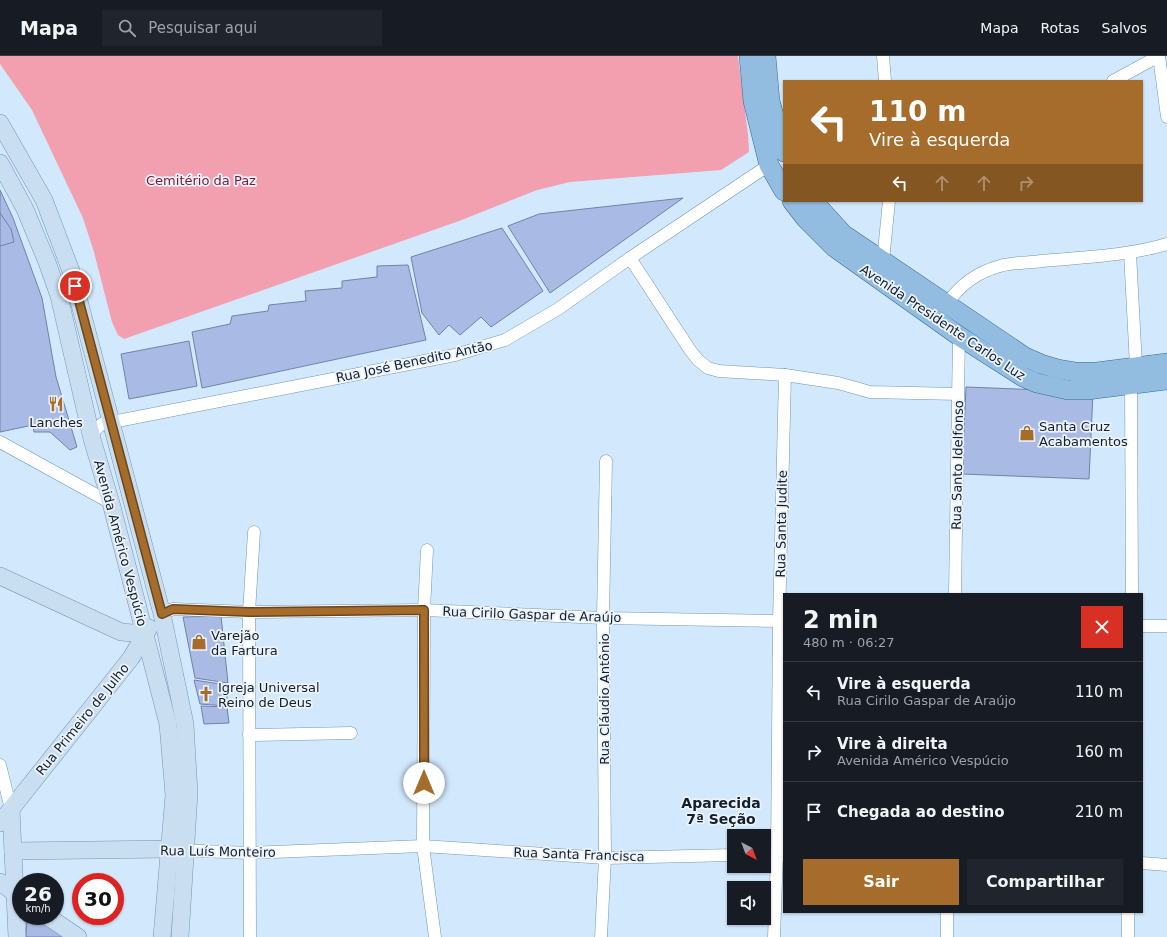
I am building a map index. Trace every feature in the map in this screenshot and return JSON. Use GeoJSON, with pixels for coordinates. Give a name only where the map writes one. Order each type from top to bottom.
{"type":"FeatureCollection","features":[{"type":"Feature","properties":{"kind":"main road"},"geometry":{"type":"LineString","coordinates":[[749,56],[753,101],[769,165],[783,189]]}},
{"type":"Feature","properties":{"kind":"main road"},"geometry":{"type":"LineString","coordinates":[[766,56],[770,101],[783,148]]}},
{"type":"Feature","properties":{"kind":"main road","name":"Avenida Américo Vespúcio"},"geometry":{"type":"LineString","coordinates":[[0,123],[44,200],[71,271],[162,614],[185,724],[190,793],[162,937]]}},
{"type":"Feature","properties":{"kind":"main road","name":"Avenida Américo Vespúcio"},"geometry":{"type":"LineString","coordinates":[[0,163],[25,209],[59,296],[92,439],[111,503],[168,724],[178,850],[180,937]]}},
{"type":"Feature","properties":{"kind":"main road","name":"Avenida Presidente Carlos Luz"},"geometry":{"type":"LineString","coordinates":[[793,202],[806,219],[834,247],[959,336],[1023,377],[1037,383],[1068,390],[1087,390],[1167,363]]}},
{"type":"Feature","properties":{"kind":"main road","name":"Avenida Presidente Carlos Luz"},"geometry":{"type":"LineString","coordinates":[[814,202],[843,234],[1025,357],[1041,364],[1076,372],[1134,375],[1167,380]]}},
{"type":"Feature","properties":{"kind":"main road"},"geometry":{"type":"LineString","coordinates":[[0,576],[121,632],[145,632]]}},
{"type":"Feature","properties":{"kind":"main road","name":"Rua Primeiro de Julho"},"geometry":{"type":"LineString","coordinates":[[0,823],[131,658],[145,632],[162,614]]}},
{"type":"Feature","properties":{"kind":"main road"},"geometry":{"type":"LineString","coordinates":[[11,808],[15,873]]}},
{"type":"Feature","properties":{"kind":"main road","name":"Rua Luís Monteiro"},"geometry":{"type":"LineString","coordinates":[[13,851],[178,850]]}},
{"type":"Feature","properties":{"kind":"main road"},"geometry":{"type":"LineString","coordinates":[[0,882],[12,891]]}},
{"type":"Feature","properties":{"kind":"main road"},"geometry":{"type":"LineString","coordinates":[[16,937],[17,925]]}},
{"type":"Feature","properties":{"kind":"main road"},"geometry":{"type":"LineString","coordinates":[[60,925],[78,937]]}},
{"type":"Feature","properties":{"kind":"street"},"geometry":{"type":"LineString","coordinates":[[883,56],[885,80]]}},
{"type":"Feature","properties":{"kind":"street"},"geometry":{"type":"LineString","coordinates":[[1115,80],[1159,56],[1167,117]]}},
{"type":"Feature","properties":{"kind":"street","name":"Rua José Benedito Antão"},"geometry":{"type":"LineString","coordinates":[[92,439],[93,432],[102,424],[455,355],[505,340],[558,309],[630,258],[769,165]]}},
{"type":"Feature","properties":{"kind":"street"},"geometry":{"type":"LineString","coordinates":[[883,262],[889,202]]}},
{"type":"Feature","properties":{"kind":"street"},"geometry":{"type":"LineString","coordinates":[[946,305],[966,282],[979,274],[1000,266],[1130,253],[1167,244]]}},
{"type":"Feature","properties":{"kind":"street"},"geometry":{"type":"LineString","coordinates":[[1130,253],[1134,375],[1132,593]]}},
{"type":"Feature","properties":{"kind":"street"},"geometry":{"type":"LineString","coordinates":[[630,258],[690,350],[698,360],[708,368],[719,371],[785,375],[838,383],[870,392],[958,394]]}},
{"type":"Feature","properties":{"kind":"street","name":"Rua Santo Idelfonso"},"geometry":{"type":"LineString","coordinates":[[955,593],[959,336]]}},
{"type":"Feature","properties":{"kind":"street","name":"Rua Santa Judite"},"geometry":{"type":"LineString","coordinates":[[774,937],[781,855],[781,621],[785,375]]}},
{"type":"Feature","properties":{"kind":"street"},"geometry":{"type":"LineString","coordinates":[[0,442],[111,503]]}},
{"type":"Feature","properties":{"kind":"street","name":"Rua Cláudio Antônio"},"geometry":{"type":"LineString","coordinates":[[601,937],[605,858],[603,618],[606,461]]}},
{"type":"Feature","properties":{"kind":"street"},"geometry":{"type":"LineString","coordinates":[[250,937],[249,612],[254,532]]}},
{"type":"Feature","properties":{"kind":"street"},"geometry":{"type":"LineString","coordinates":[[428,550],[424,610],[423,846],[435,937]]}},
{"type":"Feature","properties":{"kind":"street","name":"Rua Cirilo Gaspar de Araújo"},"geometry":{"type":"LineString","coordinates":[[162,614],[173,609],[249,612],[424,610],[603,618],[781,621]]}},
{"type":"Feature","properties":{"kind":"street"},"geometry":{"type":"LineString","coordinates":[[1143,626],[1167,626]]}},
{"type":"Feature","properties":{"kind":"street"},"geometry":{"type":"LineString","coordinates":[[249,735],[351,732]]}},
{"type":"Feature","properties":{"kind":"street"},"geometry":{"type":"LineString","coordinates":[[0,765],[11,808]]}},
{"type":"Feature","properties":{"kind":"street","name":"Rua Luís Monteiro"},"geometry":{"type":"LineString","coordinates":[[178,850],[249,853],[423,846]]}},
{"type":"Feature","properties":{"kind":"street","name":"Rua Santa Francisca"},"geometry":{"type":"LineString","coordinates":[[423,846],[605,858],[727,856]]}},
{"type":"Feature","properties":{"kind":"street"},"geometry":{"type":"LineString","coordinates":[[1143,863],[1167,865]]}},
{"type":"Feature","properties":{"kind":"street"},"geometry":{"type":"LineString","coordinates":[[947,913],[947,937]]}},
{"type":"Feature","properties":{"kind":"street"},"geometry":{"type":"LineString","coordinates":[[1128,913],[1128,937]]}},
{"type":"Feature","properties":{"kind":"green space","name":"Cemitério da Paz"},"geometry":{"type":"Polygon","coordinates":[[[0,56],[738,56],[749,152],[721,170],[570,182],[537,190],[459,221],[124,339],[118,335],[112,322],[94,252],[83,218],[32,110],[0,64],[0,56]]]}},
{"type":"Feature","properties":{"kind":"building"},"geometry":{"type":"Polygon","coordinates":[[[0,190],[13,218],[42,298],[56,377],[77,447],[70,450],[50,432],[34,432],[33,425],[0,432],[0,190]]]}},
{"type":"Feature","properties":{"kind":"building"},"geometry":{"type":"Polygon","coordinates":[[[683,198],[550,293],[508,226],[539,214],[683,198]]]}},
{"type":"Feature","properties":{"kind":"building"},"geometry":{"type":"Polygon","coordinates":[[[0,213],[11,229],[14,242],[0,246],[0,213]]]}},
{"type":"Feature","properties":{"kind":"building"},"geometry":{"type":"Polygon","coordinates":[[[502,228],[543,291],[491,327],[481,317],[460,335],[449,325],[439,335],[422,313],[411,257],[502,228]]]}},
{"type":"Feature","properties":{"kind":"building"},"geometry":{"type":"Polygon","coordinates":[[[408,265],[426,340],[202,388],[192,332],[230,324],[232,316],[268,311],[269,305],[306,301],[305,291],[342,288],[342,281],[377,277],[377,266],[408,265]]]}},
{"type":"Feature","properties":{"kind":"building"},"geometry":{"type":"Polygon","coordinates":[[[189,341],[197,386],[129,399],[121,354],[189,341]]]}},
{"type":"Feature","properties":{"kind":"building","name":"Santa Cruz Acabamentos"},"geometry":{"type":"Polygon","coordinates":[[[966,387],[1093,392],[1089,479],[962,474],[966,387]]]}},
{"type":"Feature","properties":{"kind":"building"},"geometry":{"type":"Polygon","coordinates":[[[221,616],[228,683],[195,678],[183,617],[221,616]]]}},
{"type":"Feature","properties":{"kind":"building"},"geometry":{"type":"Polygon","coordinates":[[[194,680],[227,685],[227,706],[200,704],[194,680]]]}},
{"type":"Feature","properties":{"kind":"building"},"geometry":{"type":"Polygon","coordinates":[[[201,706],[227,707],[229,723],[204,724],[201,706]]]}},
{"type":"Feature","properties":{"kind":"building"},"geometry":{"type":"Polygon","coordinates":[[[27,925],[50,925],[66,937],[26,937],[27,925]]]}},
{"type":"Feature","properties":{"kind":"place","name":"Lanches"},"geometry":{"type":"Point","coordinates":[56,404]}},
{"type":"Feature","properties":{"kind":"place","name":"Santa Cruz Acabamentos"},"geometry":{"type":"Point","coordinates":[1027,433]}},
{"type":"Feature","properties":{"kind":"place","name":"Varejão da Fartura"},"geometry":{"type":"Point","coordinates":[199,642]}},
{"type":"Feature","properties":{"kind":"place","name":"Igreja Universal Reino de Deus"},"geometry":{"type":"Point","coordinates":[206,694]}},
{"type":"Feature","properties":{"kind":"district","name":"Aparecida 7ª Seção"},"geometry":{"type":"Point","coordinates":[721,812]}},
{"type":"Feature","properties":{"kind":"route"},"geometry":{"type":"LineString","coordinates":[[75,286],[162,614],[173,609],[249,612],[424,610],[424,783]]}}]}
